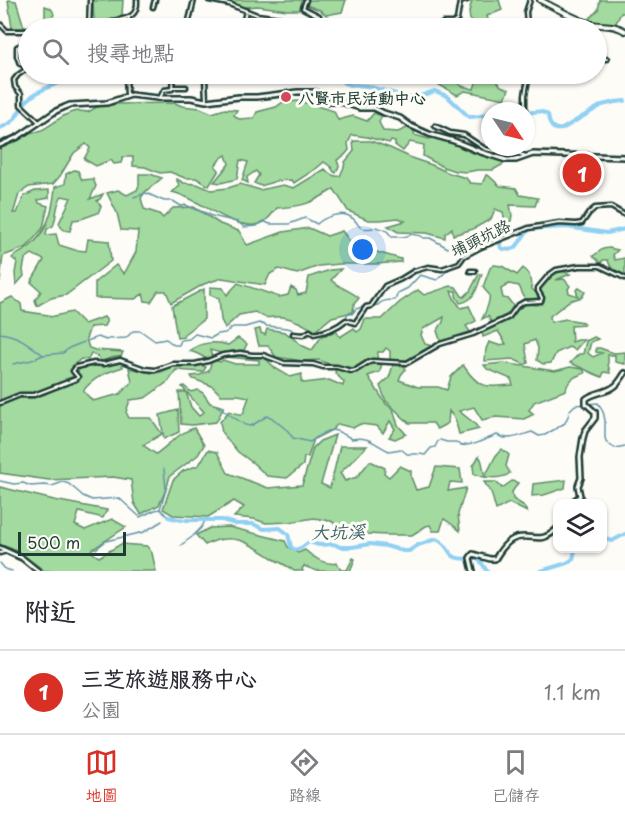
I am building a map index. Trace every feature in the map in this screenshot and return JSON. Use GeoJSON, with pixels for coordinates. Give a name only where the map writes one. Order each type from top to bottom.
{"type":"FeatureCollection","features":[{"type":"Feature","properties":{"kind":"main road"},"geometry":{"type":"LineString","coordinates":[[540,0],[578,18]]}},
{"type":"Feature","properties":{"kind":"main road"},"geometry":{"type":"LineString","coordinates":[[607,25],[625,31]]}},
{"type":"Feature","properties":{"kind":"street"},"geometry":{"type":"LineString","coordinates":[[89,18],[90,0]]}},
{"type":"Feature","properties":{"kind":"street"},"geometry":{"type":"LineString","coordinates":[[126,18],[137,11],[136,0]]}},
{"type":"Feature","properties":{"kind":"street"},"geometry":{"type":"LineString","coordinates":[[153,7],[156,0]]}},
{"type":"Feature","properties":{"kind":"street"},"geometry":{"type":"LineString","coordinates":[[190,18],[194,0]]}},
{"type":"Feature","properties":{"kind":"street"},"geometry":{"type":"LineString","coordinates":[[209,0],[229,4],[257,15],[280,18]]}},
{"type":"Feature","properties":{"kind":"street"},"geometry":{"type":"LineString","coordinates":[[306,0],[303,8],[319,16],[318,18]]}},
{"type":"Feature","properties":{"kind":"street"},"geometry":{"type":"LineString","coordinates":[[456,18],[460,2],[467,0]]}},
{"type":"Feature","properties":{"kind":"street"},"geometry":{"type":"LineString","coordinates":[[526,18],[530,0]]}},
{"type":"Feature","properties":{"kind":"street"},"geometry":{"type":"LineString","coordinates":[[244,18],[246,11]]}},
{"type":"Feature","properties":{"kind":"street"},"geometry":{"type":"LineString","coordinates":[[0,24],[7,31],[18,31]]}},
{"type":"Feature","properties":{"kind":"street"},"geometry":{"type":"LineString","coordinates":[[18,75],[14,80],[15,87],[21,94],[21,104],[39,122]]}},
{"type":"Feature","properties":{"kind":"street"},"geometry":{"type":"LineString","coordinates":[[126,84],[127,96]]}},
{"type":"Feature","properties":{"kind":"street"},"geometry":{"type":"LineString","coordinates":[[204,102],[205,84]]}},
{"type":"Feature","properties":{"kind":"street"},"geometry":{"type":"LineString","coordinates":[[525,102],[527,84]]}},
{"type":"Feature","properties":{"kind":"street"},"geometry":{"type":"LineString","coordinates":[[160,98],[164,90],[170,90],[172,87],[186,87]]}},
{"type":"Feature","properties":{"kind":"street"},"geometry":{"type":"LineString","coordinates":[[0,145],[70,105],[107,103],[134,95],[191,98],[204,102],[314,92],[319,93],[329,102],[341,102],[360,108],[374,108],[400,118],[429,134],[481,152]]}},
{"type":"Feature","properties":{"kind":"street"},"geometry":{"type":"LineString","coordinates":[[435,126],[453,134],[464,135],[481,146]]}},
{"type":"Feature","properties":{"kind":"street"},"geometry":{"type":"LineString","coordinates":[[535,154],[625,157]]}},
{"type":"Feature","properties":{"kind":"street"},"geometry":{"type":"LineString","coordinates":[[492,156],[511,160],[526,156]]}},
{"type":"Feature","properties":{"kind":"street","name":"埔頭坑路"},"geometry":{"type":"LineString","coordinates":[[293,334],[318,333],[336,327],[346,320],[355,323],[385,286],[410,272],[428,267],[442,269],[459,263],[464,256],[481,247],[529,228],[559,223],[582,223],[593,209],[600,207],[611,207],[625,215]]}},
{"type":"Feature","properties":{"kind":"street"},"geometry":{"type":"LineString","coordinates":[[0,403],[20,394],[34,395],[76,379],[78,377],[74,370],[76,367],[117,360],[152,370],[172,364],[195,364],[223,355],[240,353],[263,356],[284,363],[313,364],[351,371],[375,361],[406,363],[440,344],[473,334],[509,317],[517,306],[524,302],[541,301],[538,288],[556,270],[579,266],[600,266],[625,278]]}},
{"type":"Feature","properties":{"kind":"street"},"geometry":{"type":"LineString","coordinates":[[470,271],[475,271]]}},
{"type":"Feature","properties":{"kind":"street"},"geometry":{"type":"LineString","coordinates":[[578,499],[580,496],[578,486],[581,478],[580,457],[583,438],[585,430],[595,418],[595,412],[586,404],[586,399],[617,385],[625,373]]}},
{"type":"Feature","properties":{"kind":"street"},"geometry":{"type":"LineString","coordinates":[[473,571],[470,560],[474,554],[490,560],[495,559],[502,548],[515,538],[545,538],[553,532]]}},
{"type":"Feature","properties":{"kind":"street"},"geometry":{"type":"LineString","coordinates":[[0,548],[22,558],[38,571]]}},
{"type":"Feature","properties":{"kind":"street"},"geometry":{"type":"LineString","coordinates":[[0,553],[7,552]]}},
{"type":"Feature","properties":{"kind":"green space"},"geometry":{"type":"Polygon","coordinates":[[[8,0],[16,1],[21,18],[18,18],[18,28],[12,28],[8,0]]]}},
{"type":"Feature","properties":{"kind":"green space"},"geometry":{"type":"Polygon","coordinates":[[[123,0],[122,15],[114,18],[94,18],[93,1],[123,0]]]}},
{"type":"Feature","properties":{"kind":"green space"},"geometry":{"type":"Polygon","coordinates":[[[219,0],[346,0],[342,12],[326,15],[306,5],[299,10],[287,10],[258,6],[245,7],[219,0]]]}},
{"type":"Feature","properties":{"kind":"green space"},"geometry":{"type":"Polygon","coordinates":[[[472,0],[499,0],[502,10],[487,16],[488,18],[470,18],[472,0]]]}},
{"type":"Feature","properties":{"kind":"green space"},"geometry":{"type":"Polygon","coordinates":[[[600,0],[625,0],[625,13],[621,13],[615,25],[607,24],[607,18],[590,18],[598,10],[600,0]]]}},
{"type":"Feature","properties":{"kind":"green space"},"geometry":{"type":"Polygon","coordinates":[[[45,6],[53,11],[54,15],[45,18],[45,6]]]}},
{"type":"Feature","properties":{"kind":"green space"},"geometry":{"type":"Polygon","coordinates":[[[438,84],[459,84],[474,89],[476,84],[500,84],[509,89],[505,99],[465,91],[457,95],[438,84]]]}},
{"type":"Feature","properties":{"kind":"green space"},"geometry":{"type":"Polygon","coordinates":[[[299,101],[334,111],[338,120],[353,116],[367,121],[374,113],[382,116],[379,122],[383,131],[398,132],[409,127],[415,129],[414,135],[455,144],[481,156],[507,162],[493,170],[455,171],[423,156],[424,145],[410,142],[403,151],[395,145],[395,142],[389,143],[352,135],[348,143],[349,150],[337,160],[339,166],[336,173],[324,162],[294,183],[292,180],[276,181],[261,186],[254,183],[259,175],[256,171],[247,177],[248,183],[242,180],[248,162],[240,160],[237,179],[221,183],[214,182],[229,164],[226,155],[215,166],[219,170],[209,186],[196,178],[185,178],[170,172],[160,173],[145,167],[133,166],[133,157],[123,157],[121,163],[114,164],[111,160],[96,166],[84,159],[90,148],[86,144],[74,153],[53,184],[29,187],[19,194],[13,213],[17,213],[24,196],[35,191],[49,190],[49,198],[38,200],[39,203],[48,206],[43,228],[27,247],[3,256],[0,282],[0,148],[26,132],[40,131],[72,112],[88,112],[97,107],[117,104],[175,103],[212,113],[225,109],[237,110],[234,115],[239,119],[254,118],[257,112],[276,107],[283,102],[299,101]]]}},
{"type":"Feature","properties":{"kind":"green space"},"geometry":{"type":"Polygon","coordinates":[[[353,141],[371,141],[466,178],[470,183],[482,184],[486,175],[500,186],[516,188],[520,195],[538,198],[535,206],[510,205],[511,221],[505,223],[503,212],[495,209],[491,219],[473,229],[453,235],[452,228],[445,234],[445,238],[427,233],[398,232],[388,226],[405,221],[399,218],[368,220],[348,211],[334,189],[307,203],[277,208],[265,222],[251,225],[232,221],[172,192],[180,186],[177,179],[211,190],[240,184],[260,190],[283,185],[294,188],[325,169],[331,175],[340,176],[345,162],[354,151],[353,141]]]}},
{"type":"Feature","properties":{"kind":"green space"},"geometry":{"type":"Polygon","coordinates":[[[570,156],[594,157],[598,186],[576,192],[571,187],[572,178],[563,169],[570,166],[570,156]]]}},
{"type":"Feature","properties":{"kind":"green space"},"geometry":{"type":"Polygon","coordinates":[[[74,170],[78,171],[82,180],[93,179],[96,186],[90,199],[103,194],[97,201],[101,206],[98,213],[73,220],[70,231],[64,230],[59,223],[71,198],[62,196],[53,226],[47,229],[46,235],[56,234],[59,245],[75,250],[86,251],[88,239],[109,241],[111,261],[66,295],[51,298],[37,306],[35,300],[41,291],[31,282],[44,260],[32,254],[25,259],[24,276],[16,285],[17,262],[12,258],[28,248],[40,236],[51,213],[55,187],[65,184],[66,174],[74,170]]]}},
{"type":"Feature","properties":{"kind":"green space"},"geometry":{"type":"Polygon","coordinates":[[[139,174],[150,174],[162,178],[141,198],[144,209],[159,214],[163,218],[173,208],[194,207],[220,224],[239,231],[247,245],[283,232],[309,228],[327,236],[342,231],[353,245],[401,259],[401,262],[319,266],[297,274],[279,269],[270,274],[265,285],[222,278],[204,284],[171,303],[166,291],[158,291],[151,302],[145,301],[143,294],[135,299],[95,298],[95,282],[116,265],[124,274],[136,252],[138,231],[121,230],[117,213],[107,193],[118,190],[127,195],[137,190],[139,174]]]}},
{"type":"Feature","properties":{"kind":"green space"},"geometry":{"type":"Polygon","coordinates":[[[609,248],[618,250],[613,255],[615,260],[625,258],[625,276],[614,270],[608,260],[603,260],[601,263],[593,256],[609,248]]]}},
{"type":"Feature","properties":{"kind":"green space"},"geometry":{"type":"Polygon","coordinates":[[[494,265],[502,266],[517,275],[523,268],[529,274],[532,289],[538,295],[538,299],[525,299],[519,286],[509,284],[501,289],[503,298],[508,299],[515,308],[509,314],[491,322],[488,316],[482,319],[489,298],[483,287],[490,268],[494,265]]]}},
{"type":"Feature","properties":{"kind":"green space"},"geometry":{"type":"Polygon","coordinates":[[[341,269],[331,280],[359,298],[354,304],[353,312],[332,317],[315,331],[292,319],[266,317],[255,312],[239,315],[225,328],[221,320],[219,298],[210,295],[210,287],[223,288],[227,295],[238,283],[279,297],[288,295],[291,287],[298,295],[306,293],[309,277],[341,269]]]}},
{"type":"Feature","properties":{"kind":"green space"},"geometry":{"type":"Polygon","coordinates":[[[562,271],[570,274],[556,280],[564,279],[570,286],[569,293],[578,296],[576,290],[579,288],[585,292],[582,297],[569,301],[550,316],[551,322],[566,319],[583,322],[584,325],[571,326],[572,342],[584,340],[575,350],[569,347],[556,353],[551,363],[543,364],[537,360],[538,348],[535,340],[525,344],[528,363],[525,365],[513,359],[485,361],[489,342],[498,345],[506,344],[498,331],[483,337],[482,332],[511,318],[516,310],[526,304],[537,305],[544,299],[540,290],[554,274],[562,271]]]}},
{"type":"Feature","properties":{"kind":"green space"},"geometry":{"type":"Polygon","coordinates":[[[479,274],[482,274],[477,288],[465,302],[460,303],[456,291],[451,291],[461,308],[469,306],[476,321],[466,326],[471,333],[441,342],[437,331],[444,317],[423,329],[421,335],[425,344],[432,346],[407,360],[390,360],[390,351],[386,348],[383,352],[378,352],[377,359],[355,368],[331,365],[319,360],[303,361],[276,357],[268,346],[259,346],[255,330],[260,329],[265,335],[267,329],[285,332],[312,350],[321,337],[336,331],[340,337],[354,328],[357,332],[361,329],[365,319],[382,319],[400,302],[418,290],[424,295],[451,286],[456,287],[464,297],[479,274]]]}},
{"type":"Feature","properties":{"kind":"green space"},"geometry":{"type":"Polygon","coordinates":[[[204,289],[204,319],[184,334],[184,337],[177,338],[172,306],[204,289]]]}},
{"type":"Feature","properties":{"kind":"green space"},"geometry":{"type":"Polygon","coordinates":[[[12,297],[21,304],[22,311],[50,317],[72,312],[84,324],[104,317],[107,321],[104,326],[90,327],[86,339],[89,348],[123,352],[121,357],[101,361],[91,353],[88,360],[81,359],[72,366],[75,376],[66,379],[68,380],[34,394],[21,393],[0,402],[0,303],[12,297]]]}},
{"type":"Feature","properties":{"kind":"green space"},"geometry":{"type":"Polygon","coordinates":[[[594,337],[598,339],[591,342],[588,353],[593,357],[602,353],[596,352],[596,348],[614,353],[625,352],[625,364],[615,362],[615,355],[608,355],[610,373],[604,372],[602,377],[570,363],[579,354],[583,354],[586,341],[594,337]]]}},
{"type":"Feature","properties":{"kind":"green space"},"geometry":{"type":"Polygon","coordinates":[[[238,338],[247,344],[244,350],[221,353],[210,350],[212,357],[205,358],[190,351],[208,343],[228,345],[238,338]]]}},
{"type":"Feature","properties":{"kind":"green space"},"geometry":{"type":"Polygon","coordinates":[[[242,353],[265,358],[275,368],[290,377],[302,374],[301,381],[304,383],[329,380],[343,386],[344,382],[335,373],[336,369],[353,374],[373,362],[382,363],[380,372],[368,376],[386,404],[393,409],[398,425],[406,434],[395,439],[389,437],[395,429],[390,421],[383,433],[377,426],[360,424],[353,428],[338,424],[332,430],[314,439],[308,457],[304,457],[303,465],[287,478],[267,476],[238,452],[222,433],[220,422],[229,411],[243,414],[249,397],[221,395],[212,386],[193,379],[191,376],[209,371],[211,363],[215,360],[235,364],[259,364],[259,360],[225,357],[242,353]]]}},
{"type":"Feature","properties":{"kind":"green space"},"geometry":{"type":"Polygon","coordinates":[[[122,363],[123,367],[101,376],[83,391],[93,401],[120,394],[132,382],[129,368],[152,373],[173,367],[200,365],[206,367],[203,372],[176,370],[169,381],[145,398],[130,400],[126,412],[129,418],[151,418],[162,434],[143,445],[156,454],[178,436],[194,428],[204,445],[198,455],[170,476],[159,505],[141,514],[134,503],[131,480],[113,477],[49,480],[0,473],[0,406],[17,398],[43,395],[79,378],[78,371],[81,368],[122,363]]]}},
{"type":"Feature","properties":{"kind":"green space"},"geometry":{"type":"Polygon","coordinates":[[[503,363],[555,371],[570,367],[583,369],[585,373],[571,381],[566,390],[534,402],[529,410],[534,414],[524,419],[496,417],[482,420],[474,407],[459,411],[479,429],[459,434],[455,419],[449,411],[448,423],[437,429],[433,423],[409,423],[386,401],[380,386],[389,378],[393,365],[405,366],[399,380],[418,387],[438,387],[447,390],[451,377],[463,365],[474,379],[484,385],[513,385],[511,379],[487,369],[484,365],[503,363]]]}},
{"type":"Feature","properties":{"kind":"green space"},"geometry":{"type":"Polygon","coordinates":[[[184,386],[191,392],[198,390],[203,393],[210,403],[224,407],[216,422],[181,424],[179,392],[186,392],[191,407],[199,416],[204,412],[182,387],[184,386]]]}},
{"type":"Feature","properties":{"kind":"green space"},"geometry":{"type":"Polygon","coordinates":[[[178,410],[179,432],[164,439],[160,415],[178,410]]]}},
{"type":"Feature","properties":{"kind":"green space"},"geometry":{"type":"Polygon","coordinates":[[[335,435],[321,484],[330,488],[340,446],[367,446],[340,473],[345,481],[357,477],[370,461],[385,468],[384,473],[389,477],[400,466],[411,471],[416,490],[429,487],[436,467],[460,469],[462,483],[450,482],[448,491],[466,488],[458,514],[460,531],[444,519],[440,531],[433,531],[430,525],[412,535],[367,534],[345,530],[331,521],[314,518],[266,523],[234,517],[244,507],[234,501],[208,517],[173,515],[163,509],[173,480],[183,471],[199,465],[208,450],[217,452],[228,473],[268,488],[302,485],[313,448],[320,441],[335,435]]]}},
{"type":"Feature","properties":{"kind":"green space"},"geometry":{"type":"Polygon","coordinates":[[[502,449],[509,455],[506,466],[510,473],[493,478],[474,474],[473,466],[479,456],[485,475],[502,449]]]}},
{"type":"Feature","properties":{"kind":"green space"},"geometry":{"type":"Polygon","coordinates":[[[566,480],[565,488],[544,495],[532,496],[533,484],[566,480]]]}},
{"type":"Feature","properties":{"kind":"green space"},"geometry":{"type":"Polygon","coordinates":[[[512,481],[518,483],[512,492],[513,499],[523,505],[527,512],[509,503],[496,510],[491,492],[484,482],[496,482],[502,488],[512,481]]]}},
{"type":"Feature","properties":{"kind":"green space"},"geometry":{"type":"Polygon","coordinates":[[[0,487],[107,510],[103,518],[79,512],[75,525],[85,530],[112,519],[126,527],[90,551],[99,557],[121,544],[147,546],[152,553],[156,571],[45,571],[16,550],[0,545],[0,487]]]}},
{"type":"Feature","properties":{"kind":"green space"},"geometry":{"type":"Polygon","coordinates":[[[229,527],[285,541],[288,547],[298,553],[305,550],[324,562],[337,563],[341,570],[347,570],[353,558],[355,559],[350,571],[317,571],[304,566],[303,571],[294,571],[241,541],[224,539],[205,545],[196,535],[210,528],[229,527]]]}},
{"type":"Feature","properties":{"kind":"waterway"},"geometry":{"type":"LineString","coordinates":[[0,128],[12,122],[25,102],[33,95],[55,84]]}},
{"type":"Feature","properties":{"kind":"waterway"},"geometry":{"type":"LineString","coordinates":[[348,84],[367,86],[407,97],[417,97],[435,91],[447,96],[469,117],[481,116]]}},
{"type":"Feature","properties":{"kind":"waterway"},"geometry":{"type":"LineString","coordinates":[[535,112],[548,115],[553,128],[562,129],[602,105],[625,101]]}},
{"type":"Feature","properties":{"kind":"waterway"},"geometry":{"type":"LineString","coordinates":[[134,197],[146,193],[164,201],[173,201],[181,206],[186,205],[212,216],[238,222],[244,227],[257,226],[263,221],[270,224],[288,224]]}},
{"type":"Feature","properties":{"kind":"waterway"},"geometry":{"type":"LineString","coordinates":[[289,224],[305,218],[317,224],[341,214],[353,218],[360,227],[373,228]]}},
{"type":"Feature","properties":{"kind":"waterway"},"geometry":{"type":"LineString","coordinates":[[376,227],[387,231],[392,237],[404,237],[411,234],[430,238],[448,248],[464,240],[472,244],[481,242]]}},
{"type":"Feature","properties":{"kind":"waterway"},"geometry":{"type":"LineString","coordinates":[[499,240],[501,248],[507,250],[516,247],[531,229],[567,227],[607,233],[625,229]]}},
{"type":"Feature","properties":{"kind":"waterway"},"geometry":{"type":"LineString","coordinates":[[481,242],[493,236],[498,239]]}},
{"type":"Feature","properties":{"kind":"waterway"},"geometry":{"type":"LineString","coordinates":[[462,262],[474,252]]}},
{"type":"Feature","properties":{"kind":"waterway"},"geometry":{"type":"LineString","coordinates":[[373,306],[384,301],[395,300],[398,293],[408,288],[420,275],[437,280],[455,266]]}},
{"type":"Feature","properties":{"kind":"waterway"},"geometry":{"type":"LineString","coordinates":[[345,320],[348,313],[352,314],[356,309],[368,305]]}},
{"type":"Feature","properties":{"kind":"waterway"},"geometry":{"type":"LineString","coordinates":[[87,341],[98,337],[106,340],[126,338],[133,331],[141,331],[155,341],[166,339],[174,345],[179,345],[181,340],[189,339],[195,334],[211,338],[233,327],[245,327],[259,323],[291,329],[294,333]]}},
{"type":"Feature","properties":{"kind":"waterway"},"geometry":{"type":"LineString","coordinates":[[299,334],[311,330],[315,333],[338,324]]}},
{"type":"Feature","properties":{"kind":"waterway"},"geometry":{"type":"LineString","coordinates":[[0,333],[18,338],[43,355],[63,353],[84,342]]}},
{"type":"Feature","properties":{"kind":"waterway"},"geometry":{"type":"LineString","coordinates":[[13,364],[43,355]]}},
{"type":"Feature","properties":{"kind":"waterway"},"geometry":{"type":"LineString","coordinates":[[570,410],[575,405],[598,403],[605,417],[605,437],[608,444],[615,448],[625,446]]}},
{"type":"Feature","properties":{"kind":"waterway"},"geometry":{"type":"LineString","coordinates":[[217,406],[245,425],[251,426],[267,416],[271,417],[293,438],[310,442],[334,430],[352,439],[368,440],[389,451],[401,449],[407,454],[418,454]]}},
{"type":"Feature","properties":{"kind":"waterway"},"geometry":{"type":"LineString","coordinates":[[474,444],[497,435],[510,438],[532,432],[539,436],[545,435],[565,423],[569,414]]}},
{"type":"Feature","properties":{"kind":"waterway"},"geometry":{"type":"LineString","coordinates":[[440,440],[456,442],[461,446],[472,444]]}},
{"type":"Feature","properties":{"kind":"waterway"},"geometry":{"type":"LineString","coordinates":[[420,454],[425,455],[435,447],[438,441]]}},
{"type":"Feature","properties":{"kind":"waterway"},"geometry":{"type":"LineString","coordinates":[[160,509],[166,490],[164,469]]}},
{"type":"Feature","properties":{"kind":"waterway","name":"大坑溪"},"geometry":{"type":"LineString","coordinates":[[0,481],[31,486],[52,486],[63,482],[92,500],[119,498],[140,517],[160,509],[168,517]]}},
{"type":"Feature","properties":{"kind":"waterway","name":"大坑溪"},"geometry":{"type":"LineString","coordinates":[[168,517],[182,520]]}},
{"type":"Feature","properties":{"kind":"waterway","name":"大坑溪"},"geometry":{"type":"LineString","coordinates":[[186,520],[222,520],[236,524],[253,524],[264,529],[280,528],[288,534],[291,547],[295,550],[309,542],[319,545],[334,544],[340,547],[370,544],[409,551],[418,545],[436,539],[446,546],[453,556],[465,559],[476,558],[487,571]]}},
{"type":"Feature","properties":{"kind":"waterway"},"geometry":{"type":"LineString","coordinates":[[96,549],[106,541],[144,532],[162,521]]}},
{"type":"Feature","properties":{"kind":"waterway"},"geometry":{"type":"LineString","coordinates":[[193,536],[205,521]]}},
{"type":"Feature","properties":{"kind":"waterway","name":"大坑溪"},"geometry":{"type":"LineString","coordinates":[[607,540],[612,541],[625,534]]}},
{"type":"Feature","properties":{"kind":"waterway"},"geometry":{"type":"LineString","coordinates":[[181,545],[192,537]]}},
{"type":"Feature","properties":{"kind":"waterway","name":"大坑溪"},"geometry":{"type":"LineString","coordinates":[[541,571],[567,563],[573,559],[574,553]]}},
{"type":"Feature","properties":{"kind":"waterway"},"geometry":{"type":"LineString","coordinates":[[0,563],[5,569],[12,571]]}},
{"type":"Feature","properties":{"kind":"place","name":"八賢市民活動中心"},"geometry":{"type":"Point","coordinates":[286,97]}},
{"type":"Feature","properties":{"kind":"place","name":"三芝旅遊服務中心"},"geometry":{"type":"Point","coordinates":[582,173]}}]}
